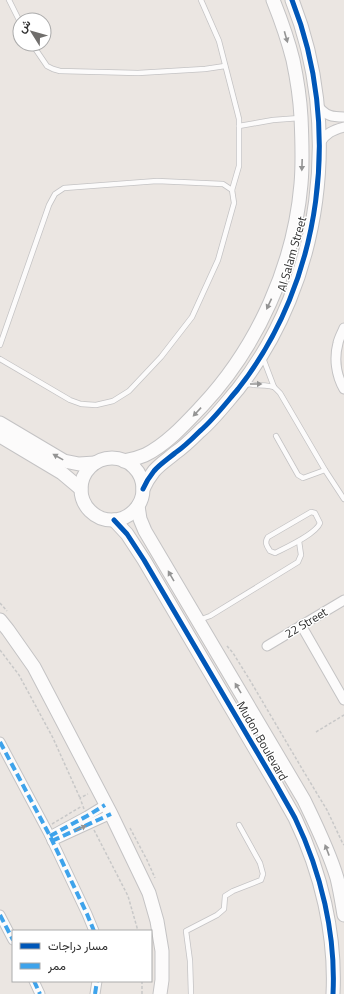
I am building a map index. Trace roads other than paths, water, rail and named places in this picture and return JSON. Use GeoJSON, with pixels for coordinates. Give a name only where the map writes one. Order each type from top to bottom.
{"type":"FeatureCollection","features":[{"type":"Feature","properties":{"kind":"street","name":"Al Salam Street"},"geometry":{"type":"LineString","coordinates":[[124,461],[144,456],[166,441],[210,398],[229,374],[261,322],[274,294],[284,265],[298,211],[302,158],[301,118],[299,94],[293,61],[284,29],[273,0]]}},
{"type":"Feature","properties":{"kind":"street","name":"Al Salam Street"},"geometry":{"type":"LineString","coordinates":[[143,489],[155,470],[201,430],[221,410],[239,388],[262,354],[280,322],[300,272],[314,213],[318,183],[320,143],[318,106],[314,76],[307,45],[292,0]]}},
{"type":"Feature","properties":{"kind":"street"},"geometry":{"type":"LineString","coordinates":[[318,106],[329,116],[344,117]]}},
{"type":"Feature","properties":{"kind":"street"},"geometry":{"type":"LineString","coordinates":[[320,143],[330,132],[344,127]]}},
{"type":"Feature","properties":{"kind":"street"},"geometry":{"type":"LineString","coordinates":[[344,328],[338,342],[336,356],[337,370],[344,389]]}},
{"type":"Feature","properties":{"kind":"street"},"geometry":{"type":"LineString","coordinates":[[0,423],[64,461],[79,464],[95,463],[104,459],[114,458],[124,461],[134,467],[140,477],[143,489],[142,498],[132,513],[123,518],[114,520],[104,519],[94,515],[87,508],[82,499],[81,489],[83,479],[88,470],[95,463]]}},
{"type":"Feature","properties":{"kind":"street"},"geometry":{"type":"LineString","coordinates":[[0,436],[62,473],[81,489]]}},
{"type":"Feature","properties":{"kind":"street","name":"Mudon Boulevard"},"geometry":{"type":"LineString","coordinates":[[138,506],[142,525],[304,800],[316,824],[340,881],[344,911]]}},
{"type":"Feature","properties":{"kind":"street","name":"Mudon Boulevard"},"geometry":{"type":"LineString","coordinates":[[114,520],[127,534],[144,560],[295,818],[309,852],[320,886],[328,920],[332,952],[333,994]]}},
{"type":"Feature","properties":{"kind":"street","name":"22 Street"},"geometry":{"type":"LineString","coordinates":[[267,646],[344,600]]}},
{"type":"Feature","properties":{"kind":"street"},"geometry":{"type":"LineString","coordinates":[[0,620],[34,667],[149,893],[157,921],[162,951],[162,980],[160,994]]}},
{"type":"Feature","properties":{"kind":"street"},"geometry":{"type":"LineString","coordinates":[[301,625],[344,700]]}},
{"type":"Feature","properties":{"kind":"street"},"geometry":{"type":"LineString","coordinates":[[0,742],[49,835],[94,930]]}},
{"type":"Feature","properties":{"kind":"street"},"geometry":{"type":"LineString","coordinates":[[49,835],[108,810]]}},
{"type":"Feature","properties":{"kind":"street"},"geometry":{"type":"LineString","coordinates":[[0,915],[12,938]]}},
{"type":"Feature","properties":{"kind":"street"},"geometry":{"type":"LineString","coordinates":[[34,982],[40,994]]}},
{"type":"Feature","properties":{"kind":"street"},"geometry":{"type":"LineString","coordinates":[[95,994],[97,982]]}},
{"type":"Feature","properties":{"kind":"lane"},"geometry":{"type":"LineString","coordinates":[[9,0],[15,12]]}},
{"type":"Feature","properties":{"kind":"lane"},"geometry":{"type":"LineString","coordinates":[[0,359],[70,400],[81,404],[96,405],[113,401],[129,391],[161,357],[192,317],[218,260],[234,203],[232,190],[239,166],[238,112],[219,42],[201,0]]}},
{"type":"Feature","properties":{"kind":"lane"},"geometry":{"type":"LineString","coordinates":[[37,52],[47,66],[60,71],[138,73],[205,69],[225,66]]}},
{"type":"Feature","properties":{"kind":"lane"},"geometry":{"type":"LineString","coordinates":[[239,126],[273,120],[301,118]]}},
{"type":"Feature","properties":{"kind":"lane"},"geometry":{"type":"LineString","coordinates":[[0,345],[49,205],[55,194],[64,188],[157,181],[224,184],[232,190]]}},
{"type":"Feature","properties":{"kind":"lane"},"geometry":{"type":"LineString","coordinates":[[262,354],[274,388]]}},
{"type":"Feature","properties":{"kind":"lane"},"geometry":{"type":"LineString","coordinates":[[239,388],[246,384],[263,384],[274,388],[280,393],[325,470],[344,499]]}},
{"type":"Feature","properties":{"kind":"lane"},"geometry":{"type":"LineString","coordinates":[[276,436],[298,475],[303,478],[325,470]]}},
{"type":"Feature","properties":{"kind":"lane"},"geometry":{"type":"LineString","coordinates":[[311,512],[315,513],[320,523],[319,527],[299,541],[275,553],[270,551],[266,544],[268,537],[311,512]]}},
{"type":"Feature","properties":{"kind":"lane"},"geometry":{"type":"LineString","coordinates":[[198,621],[210,616],[298,562],[301,555],[299,541]]}},
{"type":"Feature","properties":{"kind":"lane"},"geometry":{"type":"LineString","coordinates":[[191,994],[190,961],[186,931],[217,915],[224,909],[225,896],[233,891],[261,880],[263,874],[260,863],[239,825]]}}]}
